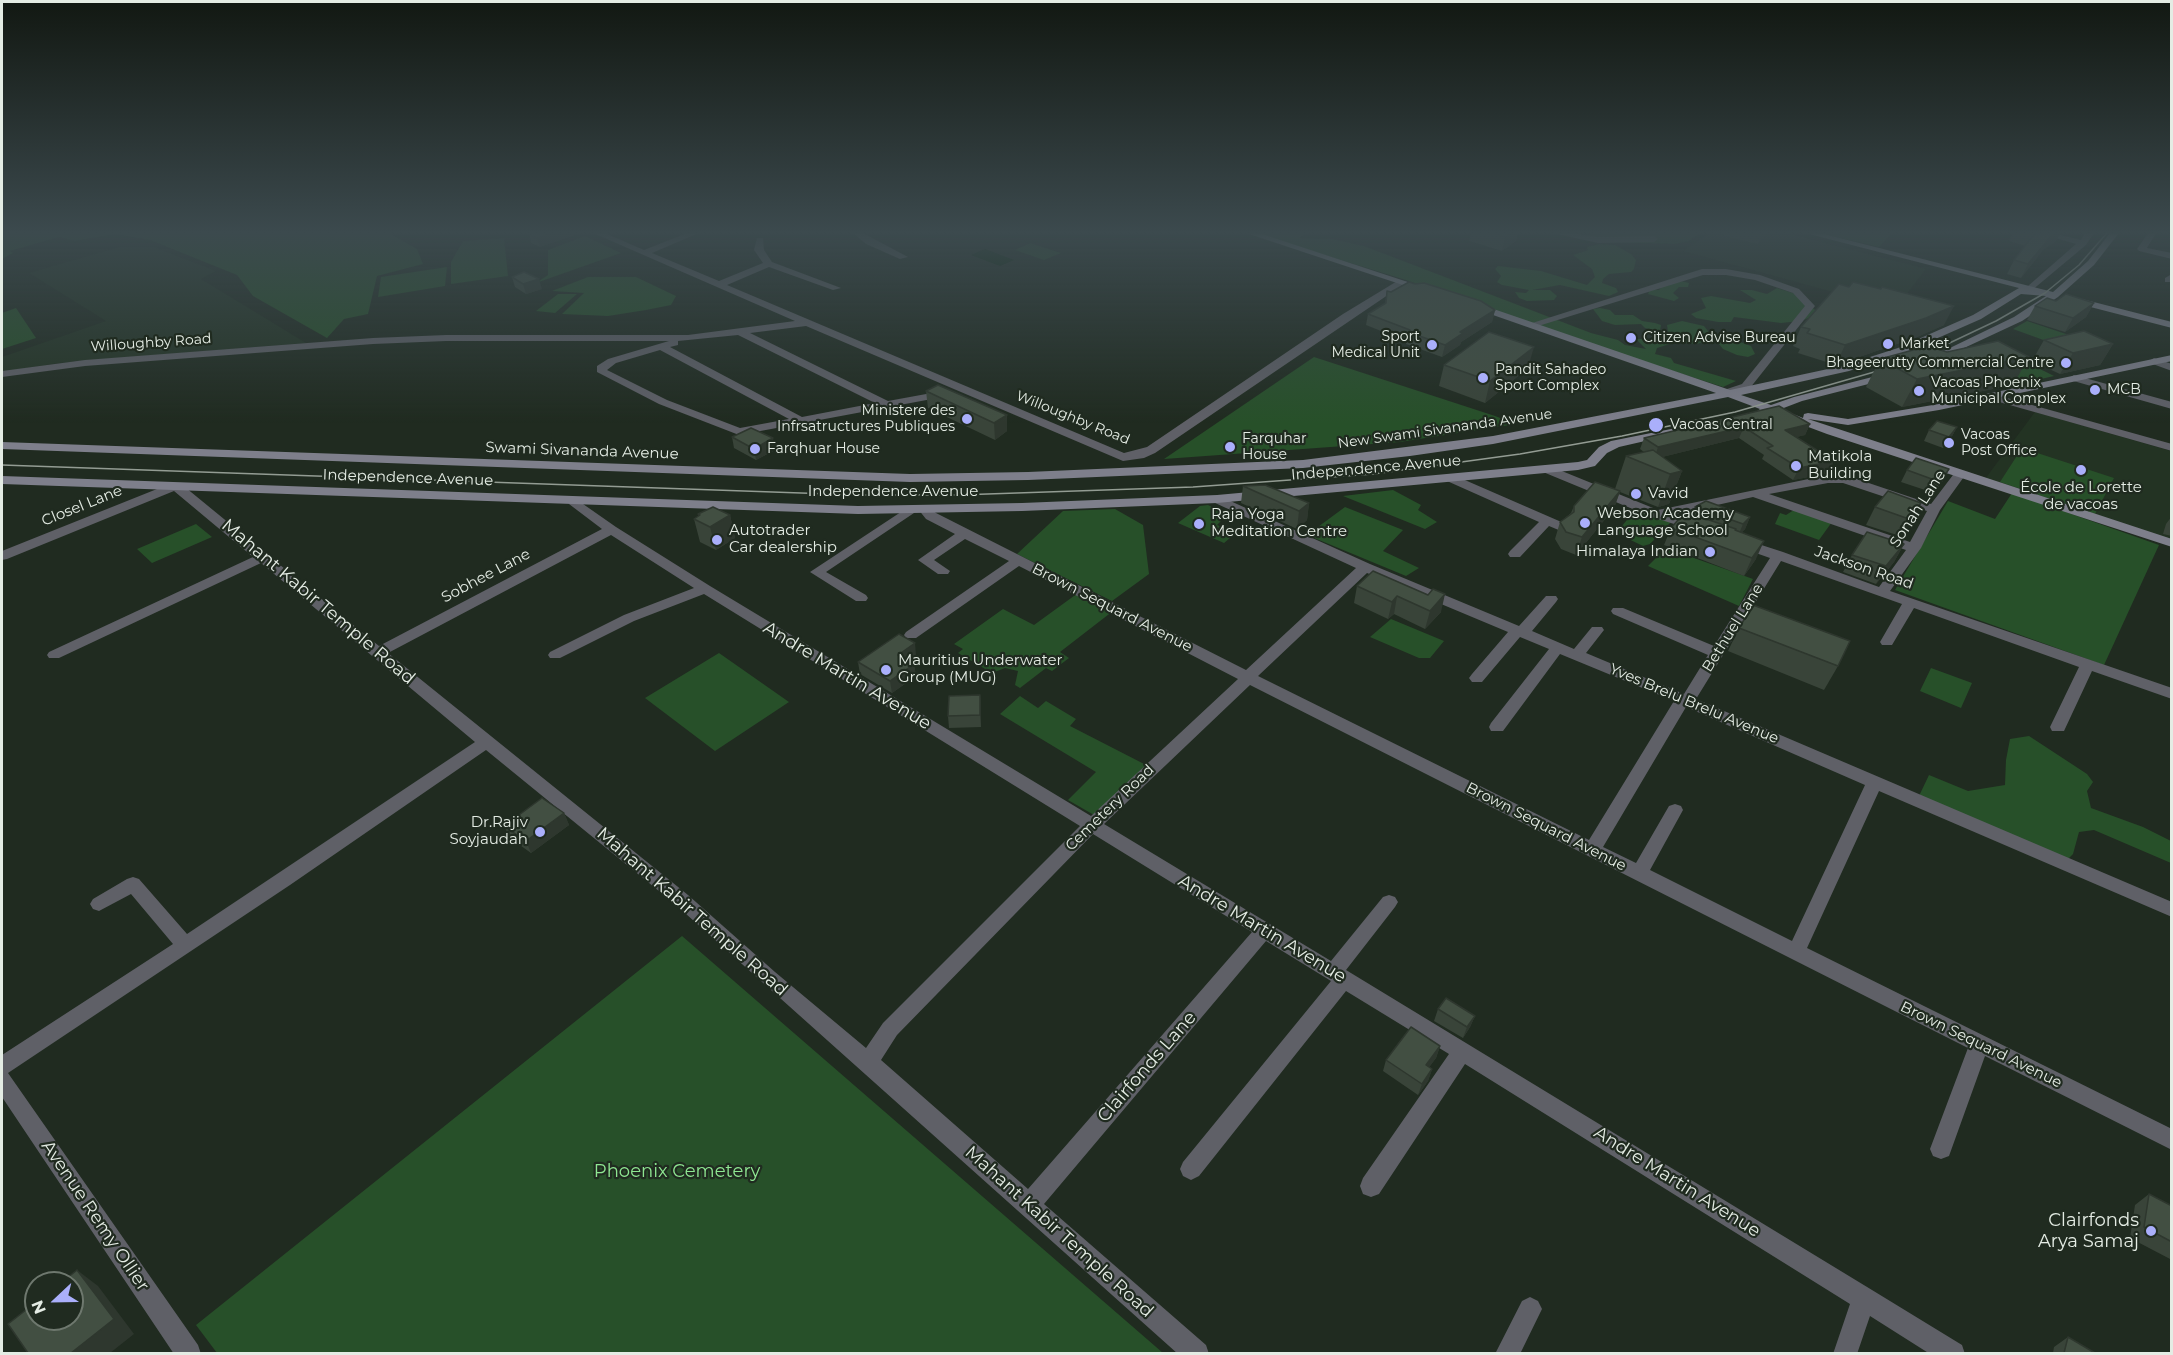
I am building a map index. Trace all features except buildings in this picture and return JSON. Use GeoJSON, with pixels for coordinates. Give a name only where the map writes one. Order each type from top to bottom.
{"type":"FeatureCollection","features":[{"type":"Feature","properties":{"kind":"street","name":"Willoughby Road"},"geometry":{"type":"LineString","coordinates":[[744,296],[1116,454],[1131,457],[1151,450],[1379,296]]}},
{"type":"Feature","properties":{"kind":"street"},"geometry":{"type":"LineString","coordinates":[[1531,325],[1624,296]]}},
{"type":"Feature","properties":{"kind":"street"},"geometry":{"type":"LineString","coordinates":[[1729,393],[1746,386],[1810,306],[1801,296]]}},
{"type":"Feature","properties":{"kind":"street"},"geometry":{"type":"LineString","coordinates":[[1729,393],[1845,369],[1902,350],[1977,317],[2011,296]]}},
{"type":"Feature","properties":{"kind":"street"},"geometry":{"type":"LineString","coordinates":[[1918,364],[1976,340],[2018,319],[2053,296]]}},
{"type":"Feature","properties":{"kind":"street"},"geometry":{"type":"LineString","coordinates":[[2060,296],[2172,325]]}},
{"type":"Feature","properties":{"kind":"street"},"geometry":{"type":"LineString","coordinates":[[1464,302],[1775,408],[1856,440],[2172,543]]}},
{"type":"Feature","properties":{"kind":"street"},"geometry":{"type":"LineString","coordinates":[[764,329],[777,325],[787,319],[788,315]]}},
{"type":"Feature","properties":{"kind":"street","name":"Willoughby Road"},"geometry":{"type":"LineString","coordinates":[[2,374],[85,363],[401,339],[688,338],[742,333],[807,322]]}},
{"type":"Feature","properties":{"kind":"street"},"geometry":{"type":"LineString","coordinates":[[742,333],[885,404]]}},
{"type":"Feature","properties":{"kind":"street"},"geometry":{"type":"LineString","coordinates":[[688,338],[612,361],[601,368],[602,372],[663,402],[739,432],[965,390]]}},
{"type":"Feature","properties":{"kind":"street"},"geometry":{"type":"LineString","coordinates":[[662,347],[800,420]]}},
{"type":"Feature","properties":{"kind":"street"},"geometry":{"type":"LineString","coordinates":[[1775,408],[1807,416],[1848,422],[1989,396],[2172,358]]}},
{"type":"Feature","properties":{"kind":"street"},"geometry":{"type":"LineString","coordinates":[[2154,361],[2172,368]]}},
{"type":"Feature","properties":{"kind":"street"},"geometry":{"type":"LineString","coordinates":[[1747,416],[1798,399],[1899,372]]}},
{"type":"Feature","properties":{"kind":"street"},"geometry":{"type":"LineString","coordinates":[[2074,378],[2172,406]]}},
{"type":"Feature","properties":{"kind":"street","name":"New Swami Sivananda Avenue"},"geometry":{"type":"LineString","coordinates":[[1161,471],[1303,464],[1410,452],[1493,440],[1729,393]]}},
{"type":"Feature","properties":{"kind":"street"},"geometry":{"type":"LineString","coordinates":[[1989,396],[2172,448]]}},
{"type":"Feature","properties":{"kind":"street"},"geometry":{"type":"LineString","coordinates":[[1798,399],[1796,404],[1798,410],[1807,416]]}},
{"type":"Feature","properties":{"kind":"street"},"geometry":{"type":"LineString","coordinates":[[1848,422],[1846,432],[1856,440]]}},
{"type":"Feature","properties":{"kind":"street"},"geometry":{"type":"LineString","coordinates":[[2136,438],[2142,425]]}},
{"type":"Feature","properties":{"kind":"street","name":"Independence Avenue"},"geometry":{"type":"LineString","coordinates":[[2,480],[573,501],[858,510],[917,509],[1217,499],[1547,469],[1585,465],[1597,459],[1603,450],[1615,444],[1693,428]]}},
{"type":"Feature","properties":{"kind":"street","name":"Swami Sivananda Avenue"},"geometry":{"type":"LineString","coordinates":[[2,446],[910,478],[1161,471]]}},
{"type":"Feature","properties":{"kind":"street"},"geometry":{"type":"LineString","coordinates":[[1547,469],[1657,514],[1710,532]]}},
{"type":"Feature","properties":{"kind":"street","name":"Sonah Lane"},"geometry":{"type":"LineString","coordinates":[[1883,591],[1914,549],[1934,509],[1960,474]]}},
{"type":"Feature","properties":{"kind":"street"},"geometry":{"type":"LineString","coordinates":[[1451,478],[1561,527]]}},
{"type":"Feature","properties":{"kind":"street"},"geometry":{"type":"LineString","coordinates":[[1657,514],[1754,493],[1844,478],[1934,509]]}},
{"type":"Feature","properties":{"kind":"street","name":"Closel Lane"},"geometry":{"type":"LineString","coordinates":[[2,556],[176,486]]}},
{"type":"Feature","properties":{"kind":"street","name":"Mahant Kabir Temple Road"},"geometry":{"type":"LineString","coordinates":[[176,486],[486,742],[682,900],[1197,1353]]}},
{"type":"Feature","properties":{"kind":"street"},"geometry":{"type":"LineString","coordinates":[[1754,493],[1914,549]]}},
{"type":"Feature","properties":{"kind":"street","name":"Yves Brelu Brelu Avenue"},"geometry":{"type":"LineString","coordinates":[[1217,499],[1365,567],[1685,700],[2172,910]]}},
{"type":"Feature","properties":{"kind":"street","name":"Andre Martin Avenue"},"geometry":{"type":"LineString","coordinates":[[573,501],[610,530],[705,589],[1953,1353]]}},
{"type":"Feature","properties":{"kind":"street"},"geometry":{"type":"LineString","coordinates":[[861,598],[817,572],[917,509]]}},
{"type":"Feature","properties":{"kind":"street","name":"Brown Sequard Avenue"},"geometry":{"type":"LineString","coordinates":[[917,509],[1249,678],[2172,1140]]}},
{"type":"Feature","properties":{"kind":"street"},"geometry":{"type":"LineString","coordinates":[[1515,554],[1547,521]]}},
{"type":"Feature","properties":{"kind":"street","name":"Sobhee Lane"},"geometry":{"type":"LineString","coordinates":[[378,652],[610,530]]}},
{"type":"Feature","properties":{"kind":"street"},"geometry":{"type":"LineString","coordinates":[[943,571],[925,560],[965,533]]}},
{"type":"Feature","properties":{"kind":"street","name":"Jackson Road"},"geometry":{"type":"LineString","coordinates":[[1733,540],[2172,694]]}},
{"type":"Feature","properties":{"kind":"street","name":"Bethuel Lane"},"geometry":{"type":"LineString","coordinates":[[1592,850],[1778,555]]}},
{"type":"Feature","properties":{"kind":"street"},"geometry":{"type":"LineString","coordinates":[[54,655],[264,557]]}},
{"type":"Feature","properties":{"kind":"street"},"geometry":{"type":"LineString","coordinates":[[911,635],[1018,561]]}},
{"type":"Feature","properties":{"kind":"street","name":"Cemetery Road"},"geometry":{"type":"LineString","coordinates":[[868,1062],[890,1029],[1092,825],[1365,567]]}},
{"type":"Feature","properties":{"kind":"street"},"geometry":{"type":"LineString","coordinates":[[555,655],[628,618],[705,589]]}},
{"type":"Feature","properties":{"kind":"street"},"geometry":{"type":"LineString","coordinates":[[1477,678],[1551,598]]}},
{"type":"Feature","properties":{"kind":"street"},"geometry":{"type":"LineString","coordinates":[[1887,642],[1911,601]]}},
{"type":"Feature","properties":{"kind":"street"},"geometry":{"type":"LineString","coordinates":[[1618,611],[1717,653]]}},
{"type":"Feature","properties":{"kind":"street"},"geometry":{"type":"LineString","coordinates":[[1577,655],[1597,630]]}},
{"type":"Feature","properties":{"kind":"street"},"geometry":{"type":"LineString","coordinates":[[1497,727],[1558,647]]}},
{"type":"Feature","properties":{"kind":"street"},"geometry":{"type":"LineString","coordinates":[[2058,727],[2088,664]]}},
{"type":"Feature","properties":{"kind":"street"},"geometry":{"type":"LineString","coordinates":[[2,1066],[486,742]]}},
{"type":"Feature","properties":{"kind":"street"},"geometry":{"type":"LineString","coordinates":[[1796,953],[1875,781]]}},
{"type":"Feature","properties":{"kind":"street"},"geometry":{"type":"LineString","coordinates":[[1639,873],[1675,810]]}},
{"type":"Feature","properties":{"kind":"street"},"geometry":{"type":"LineString","coordinates":[[99,904],[133,884],[185,945]]}},
{"type":"Feature","properties":{"kind":"street"},"geometry":{"type":"LineString","coordinates":[[1191,1169],[1338,975],[1389,903]]}},
{"type":"Feature","properties":{"kind":"street","name":"Clairfonds Lane"},"geometry":{"type":"LineString","coordinates":[[1029,1205],[1264,930]]}},
{"type":"Feature","properties":{"kind":"street"},"geometry":{"type":"LineString","coordinates":[[1941,1149],[1979,1044]]}},
{"type":"Feature","properties":{"kind":"street"},"geometry":{"type":"LineString","coordinates":[[1371,1186],[1462,1051]]}},
{"type":"Feature","properties":{"kind":"street","name":"Avenue Remy Ollier"},"geometry":{"type":"LineString","coordinates":[[2,1080],[189,1353]]}},
{"type":"Feature","properties":{"kind":"street"},"geometry":{"type":"LineString","coordinates":[[1845,1353],[1863,1298]]}},
{"type":"Feature","properties":{"kind":"street"},"geometry":{"type":"LineString","coordinates":[[1507,1353],[1530,1310]]}},
{"type":"Feature","properties":{"kind":"shaded area"},"geometry":{"type":"Polygon","coordinates":[[[66,296],[229,296],[306,343],[59,363],[2,372],[2,357],[106,321],[66,296]]]}},
{"type":"Feature","properties":{"kind":"shaded area"},"geometry":{"type":"Polygon","coordinates":[[[1848,296],[1905,296],[1895,309],[1848,296]]]}},
{"type":"Feature","properties":{"kind":"shaded area","name":"École de Lorette de vacoas"},"geometry":{"type":"Polygon","coordinates":[[[2035,412],[2171,451],[2171,541],[1985,479],[2035,412]]]}},
{"type":"Feature","properties":{"kind":"green space"},"geometry":{"type":"Polygon","coordinates":[[[253,296],[372,296],[368,314],[344,319],[327,338],[253,296]]]}},
{"type":"Feature","properties":{"kind":"green space"},"geometry":{"type":"Polygon","coordinates":[[[555,296],[574,296],[555,313],[536,311],[555,296]]]}},
{"type":"Feature","properties":{"kind":"green space"},"geometry":{"type":"Polygon","coordinates":[[[581,296],[676,296],[671,305],[608,316],[562,314],[581,296]]]}},
{"type":"Feature","properties":{"kind":"green space"},"geometry":{"type":"Polygon","coordinates":[[[1451,296],[1495,296],[1591,333],[1618,340],[1625,345],[1646,349],[1636,339],[1654,339],[1665,335],[1674,338],[1673,343],[1657,348],[1655,354],[1671,358],[1674,363],[1736,381],[1723,387],[1531,325],[1451,296]]]}},
{"type":"Feature","properties":{"kind":"green space"},"geometry":{"type":"Polygon","coordinates":[[[1518,296],[1557,296],[1554,300],[1527,301],[1518,296]]]}},
{"type":"Feature","properties":{"kind":"green space"},"geometry":{"type":"Polygon","coordinates":[[[1656,296],[1679,298],[1674,301],[1656,296]]]}},
{"type":"Feature","properties":{"kind":"green space"},"geometry":{"type":"Polygon","coordinates":[[[1712,296],[1750,303],[1756,300],[1750,296],[1799,296],[1820,314],[1800,321],[1781,323],[1734,317],[1731,322],[1718,322],[1696,318],[1691,314],[1706,308],[1701,298],[1712,296]]]}},
{"type":"Feature","properties":{"kind":"green space"},"geometry":{"type":"Polygon","coordinates":[[[16,308],[36,338],[2,349],[2,313],[16,308]]]}},
{"type":"Feature","properties":{"kind":"green space"},"geometry":{"type":"Polygon","coordinates":[[[1593,309],[1610,310],[1615,315],[1633,315],[1642,321],[1661,325],[1660,331],[1645,328],[1641,324],[1615,325],[1602,321],[1593,309]]]}},
{"type":"Feature","properties":{"kind":"green space"},"geometry":{"type":"Polygon","coordinates":[[[1682,321],[1704,326],[1711,335],[1711,339],[1697,344],[1685,343],[1668,332],[1667,325],[1682,321]]]}},
{"type":"Feature","properties":{"kind":"green space"},"geometry":{"type":"Polygon","coordinates":[[[2027,321],[2096,344],[2060,346],[2013,329],[2027,321]]]}},
{"type":"Feature","properties":{"kind":"green space"},"geometry":{"type":"Polygon","coordinates":[[[1714,338],[1732,339],[1751,346],[1755,354],[1748,357],[1737,355],[1723,349],[1714,338]]]}},
{"type":"Feature","properties":{"kind":"green space"},"geometry":{"type":"Polygon","coordinates":[[[1982,347],[2026,362],[2054,376],[2019,384],[1960,354],[1982,347]]]}},
{"type":"Feature","properties":{"kind":"green space"},"geometry":{"type":"Polygon","coordinates":[[[1314,357],[1516,424],[1400,442],[1164,459],[1314,357]]]}},
{"type":"Feature","properties":{"kind":"green space"},"geometry":{"type":"Polygon","coordinates":[[[2022,448],[2114,478],[2095,514],[2000,482],[2022,448]]]}},
{"type":"Feature","properties":{"kind":"green space"},"geometry":{"type":"Polygon","coordinates":[[[1393,490],[1421,505],[1418,510],[1437,522],[1425,529],[1343,496],[1393,490]]]}},
{"type":"Feature","properties":{"kind":"green space"},"geometry":{"type":"Polygon","coordinates":[[[2012,493],[2159,545],[2104,665],[1895,590],[1948,501],[1995,519],[2012,493]]]}},
{"type":"Feature","properties":{"kind":"green space","name":"Raja Yoga Meditation Centre"},"geometry":{"type":"Polygon","coordinates":[[[1208,505],[1225,513],[1217,519],[1221,521],[1217,525],[1236,533],[1224,543],[1178,523],[1200,506],[1208,505]]]}},
{"type":"Feature","properties":{"kind":"green space"},"geometry":{"type":"Polygon","coordinates":[[[1345,507],[1403,530],[1383,551],[1419,568],[1406,576],[1307,535],[1345,507]]]}},
{"type":"Feature","properties":{"kind":"green space"},"geometry":{"type":"Polygon","coordinates":[[[1637,508],[1672,521],[1650,544],[1643,546],[1616,533],[1637,508]]]}},
{"type":"Feature","properties":{"kind":"green space"},"geometry":{"type":"Polygon","coordinates":[[[1115,509],[1143,525],[1149,574],[1112,601],[1017,554],[1063,511],[1115,509]]]}},
{"type":"Feature","properties":{"kind":"green space"},"geometry":{"type":"Polygon","coordinates":[[[1794,510],[1832,522],[1819,540],[1775,524],[1780,513],[1786,515],[1794,510]]]}},
{"type":"Feature","properties":{"kind":"green space"},"geometry":{"type":"Polygon","coordinates":[[[196,524],[212,537],[152,563],[137,549],[196,524]]]}},
{"type":"Feature","properties":{"kind":"green space"},"geometry":{"type":"Polygon","coordinates":[[[1666,548],[1753,579],[1739,606],[1648,566],[1666,548]]]}},
{"type":"Feature","properties":{"kind":"green space"},"geometry":{"type":"Polygon","coordinates":[[[1078,593],[1113,611],[1060,652],[1069,658],[1052,671],[1046,668],[1020,688],[1015,685],[1018,671],[1005,668],[992,673],[958,653],[963,649],[954,644],[1003,609],[1034,625],[1078,593]]]}},
{"type":"Feature","properties":{"kind":"green space"},"geometry":{"type":"Polygon","coordinates":[[[1391,619],[1444,641],[1430,658],[1419,658],[1370,637],[1391,619]]]}},
{"type":"Feature","properties":{"kind":"green space"},"geometry":{"type":"Polygon","coordinates":[[[719,653],[789,702],[715,751],[645,698],[719,653]]]}},
{"type":"Feature","properties":{"kind":"green space"},"geometry":{"type":"Polygon","coordinates":[[[1931,668],[1972,683],[1961,708],[1920,691],[1931,668]]]}},
{"type":"Feature","properties":{"kind":"green space"},"geometry":{"type":"Polygon","coordinates":[[[1020,696],[1038,708],[1046,701],[1076,719],[1070,726],[1148,766],[1094,815],[1068,800],[1096,772],[1000,714],[1020,696]]]}},
{"type":"Feature","properties":{"kind":"green space"},"geometry":{"type":"Polygon","coordinates":[[[2029,736],[2087,774],[2093,782],[2087,791],[2091,808],[2143,827],[2171,841],[2171,863],[2094,830],[2079,832],[2073,854],[2067,860],[1919,796],[1929,775],[1968,791],[2005,785],[2010,739],[2029,736]]]}},
{"type":"Feature","properties":{"kind":"green space","name":"Phoenix Cemetery"},"geometry":{"type":"Polygon","coordinates":[[[682,936],[1163,1353],[217,1353],[196,1325],[682,936]]]}},
{"type":"Feature","properties":{"kind":"tram line"},"geometry":{"type":"LineString","coordinates":[[1922,356],[1996,321],[2039,296]]}},
{"type":"Feature","properties":{"kind":"tram line"},"geometry":{"type":"LineString","coordinates":[[2,465],[858,495],[958,495],[1193,487],[1373,474],[1520,454],[1622,436],[1735,412],[1888,368]]}},
{"type":"Feature","properties":{"kind":"place","name":"Citizen Advise Bureau"},"geometry":{"type":"Point","coordinates":[1631,338]}},
{"type":"Feature","properties":{"kind":"place","name":"Market"},"geometry":{"type":"Point","coordinates":[1888,344]}},
{"type":"Feature","properties":{"kind":"place","name":"Sport Medical Unit"},"geometry":{"type":"Point","coordinates":[1432,345]}},
{"type":"Feature","properties":{"kind":"place","name":"Bhageerutty Commercial Centre"},"geometry":{"type":"Point","coordinates":[2066,363]}},
{"type":"Feature","properties":{"kind":"place","name":"Pandit Sahadeo Sport Complex"},"geometry":{"type":"Point","coordinates":[1483,378]}},
{"type":"Feature","properties":{"kind":"place","name":"MCB"},"geometry":{"type":"Point","coordinates":[2095,390]}},
{"type":"Feature","properties":{"kind":"place","name":"Vacoas Phoenix Municipal Complex"},"geometry":{"type":"Point","coordinates":[1919,391]}},
{"type":"Feature","properties":{"kind":"place","name":"Ministere des Infrsatructures Publiques"},"geometry":{"type":"Point","coordinates":[967,419]}},
{"type":"Feature","properties":{"kind":"place","name":"Vacoas Central"},"geometry":{"type":"Point","coordinates":[1656,425]}},
{"type":"Feature","properties":{"kind":"place","name":"Vacoas Post Office"},"geometry":{"type":"Point","coordinates":[1949,443]}},
{"type":"Feature","properties":{"kind":"place","name":"Farquhar House"},"geometry":{"type":"Point","coordinates":[1230,447]}},
{"type":"Feature","properties":{"kind":"place","name":"Farqhuar House"},"geometry":{"type":"Point","coordinates":[755,449]}},
{"type":"Feature","properties":{"kind":"place","name":"Matikola Building"},"geometry":{"type":"Point","coordinates":[1796,466]}},
{"type":"Feature","properties":{"kind":"place","name":"École de Lorette de vacoas"},"geometry":{"type":"Point","coordinates":[2081,470]}},
{"type":"Feature","properties":{"kind":"place","name":"Vavid"},"geometry":{"type":"Point","coordinates":[1636,494]}},
{"type":"Feature","properties":{"kind":"place","name":"Webson Academy Language School"},"geometry":{"type":"Point","coordinates":[1585,523]}},
{"type":"Feature","properties":{"kind":"place","name":"Raja Yoga Meditation Centre"},"geometry":{"type":"Point","coordinates":[1199,524]}},
{"type":"Feature","properties":{"kind":"place","name":"Autotrader Car dealership"},"geometry":{"type":"Point","coordinates":[717,540]}},
{"type":"Feature","properties":{"kind":"place","name":"Himalaya Indian"},"geometry":{"type":"Point","coordinates":[1710,552]}},
{"type":"Feature","properties":{"kind":"place","name":"Mauritius Underwater Group (MUG)"},"geometry":{"type":"Point","coordinates":[886,670]}},
{"type":"Feature","properties":{"kind":"place","name":"Dr.Rajiv Soyjaudah"},"geometry":{"type":"Point","coordinates":[540,832]}},
{"type":"Feature","properties":{"kind":"place","name":"Clairfonds Arya Samaj"},"geometry":{"type":"Point","coordinates":[2151,1231]}}]}
